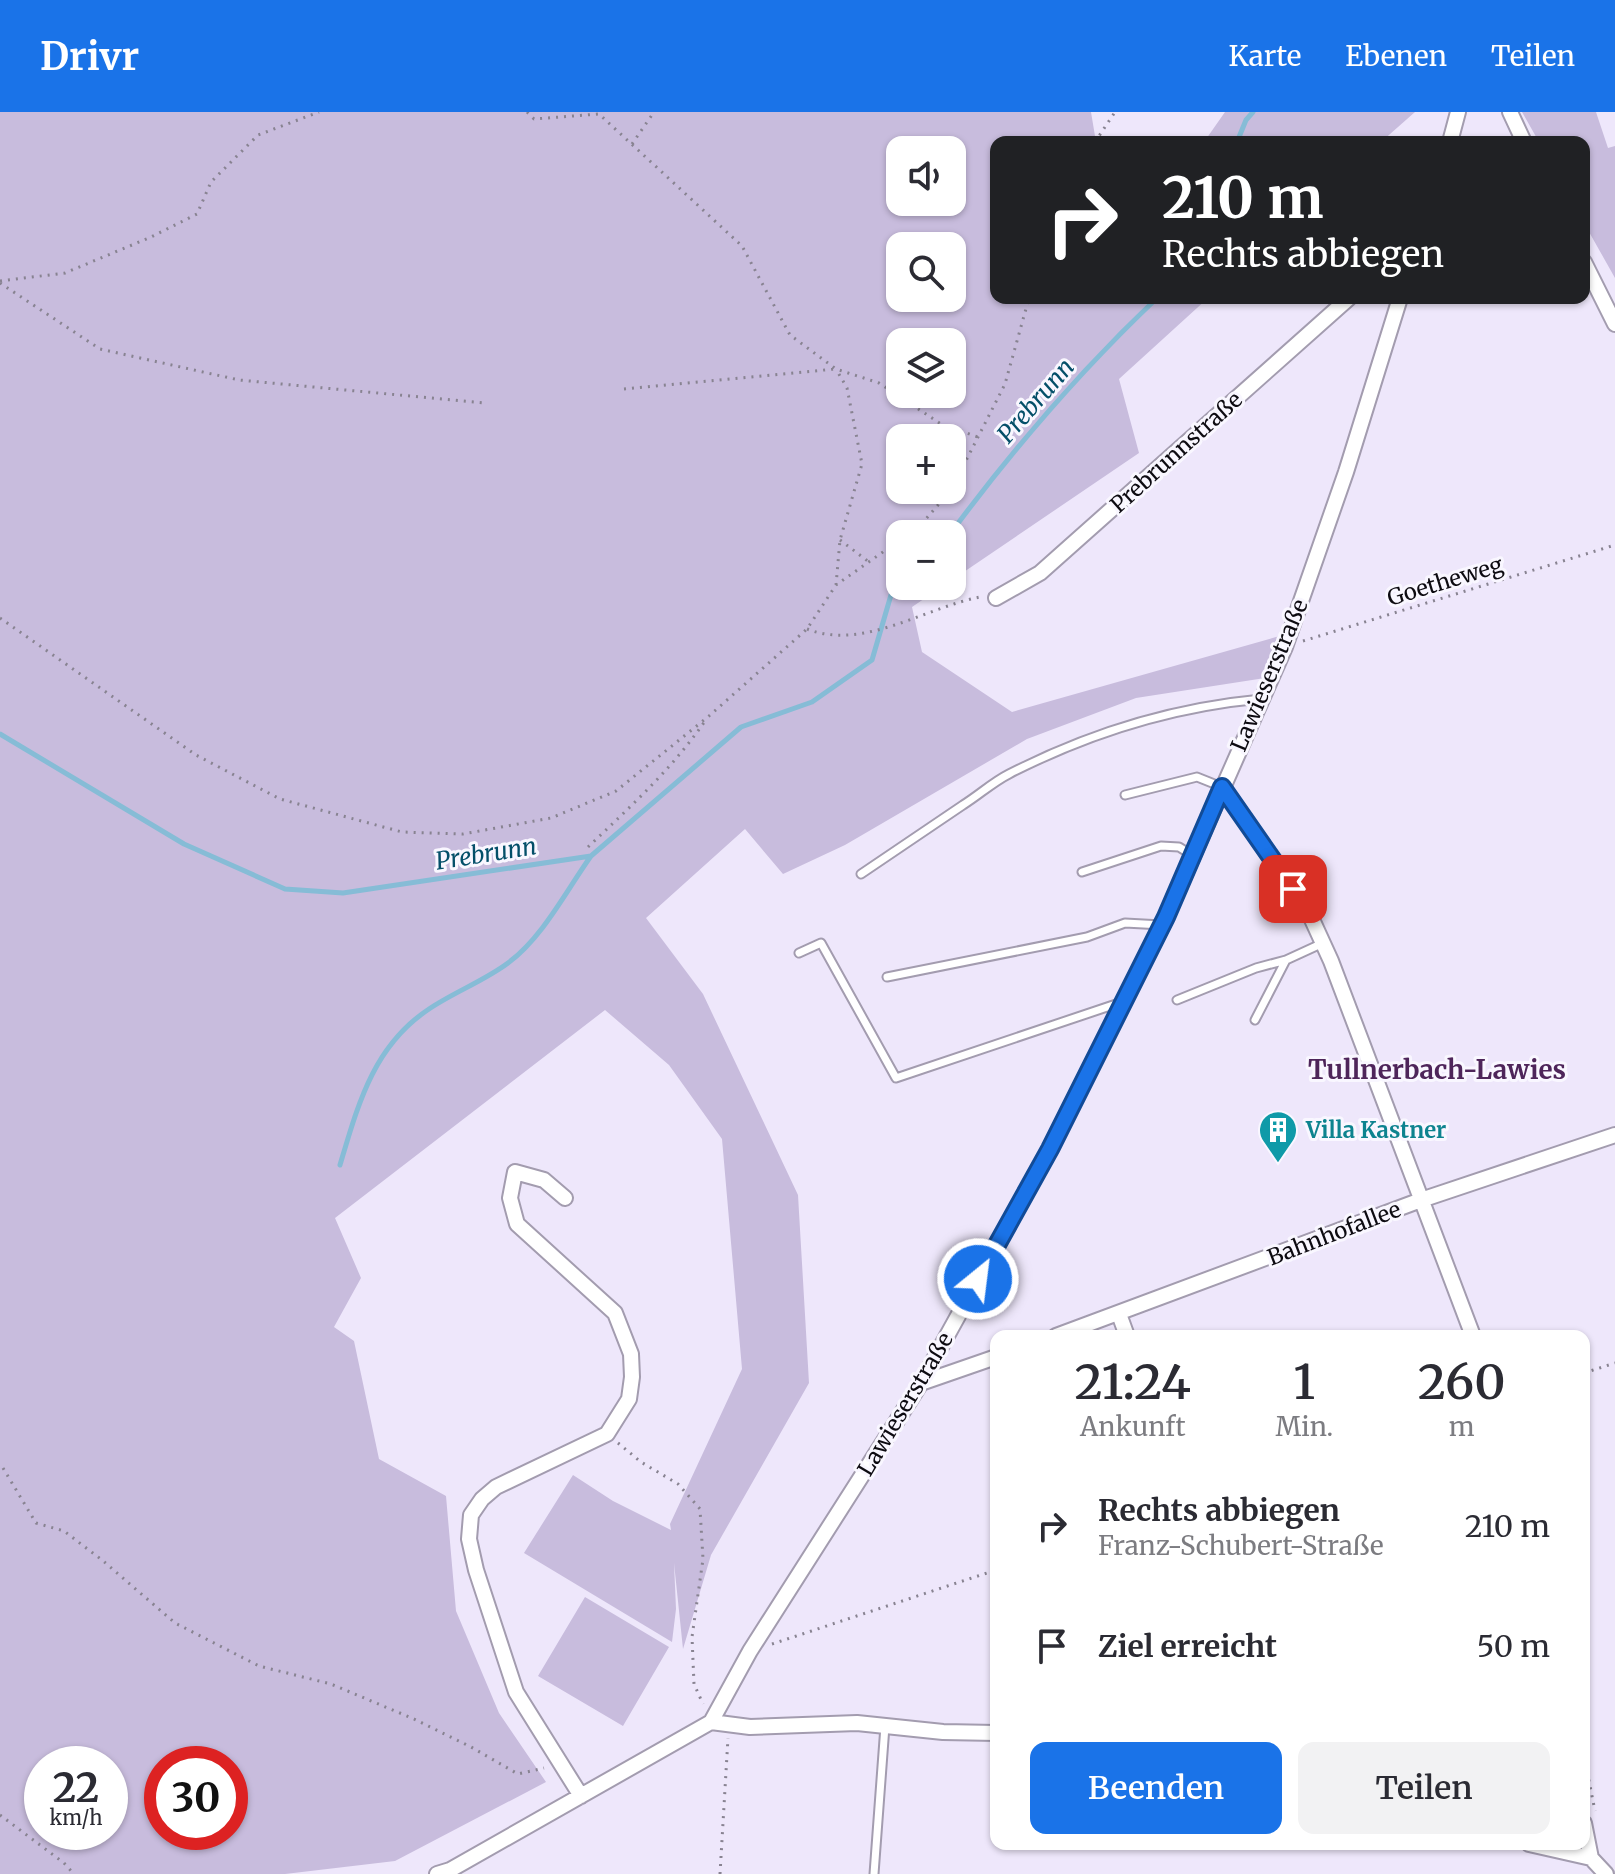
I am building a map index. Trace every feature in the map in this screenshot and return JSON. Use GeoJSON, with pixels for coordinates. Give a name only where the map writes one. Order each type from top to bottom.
{"type":"FeatureCollection","features":[{"type":"Feature","properties":{"kind":"street"},"geometry":{"type":"LineString","coordinates":[[1452,136],[1458,112]]}},
{"type":"Feature","properties":{"kind":"street"},"geometry":{"type":"LineString","coordinates":[[1510,112],[1521,136]]}},
{"type":"Feature","properties":{"kind":"street"},"geometry":{"type":"LineString","coordinates":[[1590,274],[1615,324]]}},
{"type":"Feature","properties":{"kind":"street","name":"Prebrunnstraße"},"geometry":{"type":"LineString","coordinates":[[996,598],[1040,573],[1342,304]]}},
{"type":"Feature","properties":{"kind":"street","name":"Lawieserstraße"},"geometry":{"type":"LineString","coordinates":[[711,1722],[750,1651],[921,1383],[1050,1149],[1162,925],[1285,647],[1346,472],[1398,304]]}},
{"type":"Feature","properties":{"kind":"street"},"geometry":{"type":"LineString","coordinates":[[1222,787],[1310,915],[1323,943],[1471,1330]]}},
{"type":"Feature","properties":{"kind":"street","name":"Bahnhofallee"},"geometry":{"type":"LineString","coordinates":[[1073,1330],[1421,1200],[1615,1135]]}},
{"type":"Feature","properties":{"kind":"street"},"geometry":{"type":"LineString","coordinates":[[565,1198],[544,1180],[515,1172],[510,1198],[517,1224],[615,1313],[631,1354],[629,1399],[607,1434],[496,1487],[482,1499],[471,1515],[469,1539],[476,1570],[516,1692],[581,1796]]}},
{"type":"Feature","properties":{"kind":"street"},"geometry":{"type":"LineString","coordinates":[[1119,1314],[1125,1330]]}},
{"type":"Feature","properties":{"kind":"street"},"geometry":{"type":"LineString","coordinates":[[921,1383],[990,1359]]}},
{"type":"Feature","properties":{"kind":"street"},"geometry":{"type":"LineString","coordinates":[[437,1874],[450,1870],[711,1722],[750,1727],[857,1723],[990,1733]]}},
{"type":"Feature","properties":{"kind":"street"},"geometry":{"type":"LineString","coordinates":[[1556,1850],[1591,1858]]}},
{"type":"Feature","properties":{"kind":"street"},"geometry":{"type":"LineString","coordinates":[[1589,1850],[1591,1858],[1606,1874]]}},
{"type":"Feature","properties":{"kind":"lane"},"geometry":{"type":"LineString","coordinates":[[861,874],[1007,775],[1064,750],[1119,728],[1169,715],[1223,703],[1261,699]]}},
{"type":"Feature","properties":{"kind":"lane"},"geometry":{"type":"LineString","coordinates":[[1125,795],[1197,777],[1222,787]]}},
{"type":"Feature","properties":{"kind":"lane"},"geometry":{"type":"LineString","coordinates":[[1082,872],[1161,846],[1179,847],[1192,855]]}},
{"type":"Feature","properties":{"kind":"lane"},"geometry":{"type":"LineString","coordinates":[[887,977],[1087,937],[1107,927],[1125,923],[1162,925]]}},
{"type":"Feature","properties":{"kind":"lane"},"geometry":{"type":"LineString","coordinates":[[799,953],[821,943],[896,1078],[1124,1001]]}},
{"type":"Feature","properties":{"kind":"lane"},"geometry":{"type":"LineString","coordinates":[[1177,1000],[1323,943]]}},
{"type":"Feature","properties":{"kind":"lane"},"geometry":{"type":"LineString","coordinates":[[1255,1020],[1286,960]]}},
{"type":"Feature","properties":{"kind":"lane"},"geometry":{"type":"LineString","coordinates":[[874,1874],[885,1726]]}},
{"type":"Feature","properties":{"kind":"path"},"geometry":{"type":"LineString","coordinates":[[0,282],[65,273],[197,214],[211,182],[258,135],[319,112]]}},
{"type":"Feature","properties":{"kind":"path"},"geometry":{"type":"LineString","coordinates":[[527,112],[534,119],[599,114],[742,246],[790,335],[836,369],[879,383],[941,424],[978,437]]}},
{"type":"Feature","properties":{"kind":"path"},"geometry":{"type":"LineString","coordinates":[[632,144],[654,112]]}},
{"type":"Feature","properties":{"kind":"path"},"geometry":{"type":"LineString","coordinates":[[1099,136],[1115,112]]}},
{"type":"Feature","properties":{"kind":"path"},"geometry":{"type":"LineString","coordinates":[[0,282],[100,349],[239,380],[484,403]]}},
{"type":"Feature","properties":{"kind":"path"},"geometry":{"type":"LineString","coordinates":[[966,461],[1005,384],[1027,304]]}},
{"type":"Feature","properties":{"kind":"path"},"geometry":{"type":"LineString","coordinates":[[624,389],[836,369]]}},
{"type":"Feature","properties":{"kind":"path"},"geometry":{"type":"LineString","coordinates":[[836,369],[847,388],[862,464],[840,540],[836,585]]}},
{"type":"Feature","properties":{"kind":"path"},"geometry":{"type":"LineString","coordinates":[[925,520],[939,504]]}},
{"type":"Feature","properties":{"kind":"path"},"geometry":{"type":"LineString","coordinates":[[840,540],[869,562]]}},
{"type":"Feature","properties":{"kind":"path","name":"Goetheweg"},"geometry":{"type":"LineString","coordinates":[[1285,647],[1615,545]]}},
{"type":"Feature","properties":{"kind":"path"},"geometry":{"type":"LineString","coordinates":[[0,618],[196,755],[280,799],[402,832],[463,834],[551,818],[616,791],[709,716],[807,629],[836,585],[886,550]]}},
{"type":"Feature","properties":{"kind":"path"},"geometry":{"type":"LineString","coordinates":[[807,629],[826,637],[864,632],[978,597],[996,598]]}},
{"type":"Feature","properties":{"kind":"path"},"geometry":{"type":"LineString","coordinates":[[588,847],[649,789],[689,745],[709,716]]}},
{"type":"Feature","properties":{"kind":"path"},"geometry":{"type":"LineString","coordinates":[[1590,1371],[1615,1363]]}},
{"type":"Feature","properties":{"kind":"path"},"geometry":{"type":"LineString","coordinates":[[607,1434],[641,1462],[678,1484],[700,1509],[703,1559],[692,1637],[694,1684],[711,1722]]}},
{"type":"Feature","properties":{"kind":"path"},"geometry":{"type":"LineString","coordinates":[[3,1468],[36,1523],[64,1531],[175,1623],[259,1666],[331,1684],[414,1719],[518,1774],[559,1764]]}},
{"type":"Feature","properties":{"kind":"path"},"geometry":{"type":"LineString","coordinates":[[750,1651],[990,1572]]}},
{"type":"Feature","properties":{"kind":"path"},"geometry":{"type":"LineString","coordinates":[[720,1874],[729,1725]]}},
{"type":"Feature","properties":{"kind":"path"},"geometry":{"type":"LineString","coordinates":[[0,1815],[74,1874]]}},
{"type":"Feature","properties":{"kind":"shaded area"},"geometry":{"type":"Polygon","coordinates":[[[0,112],[1091,112],[1095,136],[990,136],[990,304],[1201,304],[1119,379],[1139,453],[966,570],[966,520],[886,520],[886,600],[922,600],[912,607],[922,652],[1012,712],[1283,635],[1265,678],[1136,698],[1027,739],[845,845],[783,874],[745,829],[646,918],[703,994],[798,1195],[809,1383],[711,1555],[683,1649],[674,1563],[676,1609],[672,1642],[524,1553],[573,1475],[613,1501],[671,1530],[670,1524],[742,1369],[722,1139],[669,1065],[605,1010],[335,1218],[361,1278],[334,1327],[354,1341],[379,1459],[446,1496],[456,1611],[499,1713],[546,1782],[395,1861],[285,1874],[0,1874],[0,112]]]}},
{"type":"Feature","properties":{"kind":"shaded area"},"geometry":{"type":"Polygon","coordinates":[[[1225,112],[1415,112],[1388,136],[1208,136],[1225,112]]]}},
{"type":"Feature","properties":{"kind":"shaded area"},"geometry":{"type":"Polygon","coordinates":[[[1522,112],[1596,112],[1608,148],[1615,146],[1615,278],[1590,234],[1590,136],[1536,136],[1522,112]]]}},
{"type":"Feature","properties":{"kind":"shaded area"},"geometry":{"type":"Polygon","coordinates":[[[585,1597],[669,1647],[623,1726],[538,1676],[585,1597]]]}},
{"type":"Feature","properties":{"kind":"waterway","name":"Prebrunn"},"geometry":{"type":"LineString","coordinates":[[1239,136],[1253,112]]}},
{"type":"Feature","properties":{"kind":"waterway","name":"Prebrunn"},"geometry":{"type":"LineString","coordinates":[[961,520],[1048,412],[1151,304]]}},
{"type":"Feature","properties":{"kind":"waterway","name":"Prebrunn"},"geometry":{"type":"LineString","coordinates":[[0,734],[184,844],[285,889],[343,893],[591,856],[741,727],[812,702],[872,660],[890,600]]}},
{"type":"Feature","properties":{"kind":"waterway"},"geometry":{"type":"LineString","coordinates":[[340,1165],[370,1078],[394,1041],[429,1009],[499,969],[521,952],[543,927],[591,856]]}},
{"type":"Feature","properties":{"kind":"place","name":"Villa Kastner"},"geometry":{"type":"Point","coordinates":[1278,1164]}},
{"type":"Feature","properties":{"kind":"district","name":"Tullnerbach-Lawies"},"geometry":{"type":"Point","coordinates":[1437,1070]}},
{"type":"Feature","properties":{"kind":"route"},"geometry":{"type":"LineString","coordinates":[[978,1279],[1050,1149],[1166,917],[1222,787],[1293,889]]}}]}
